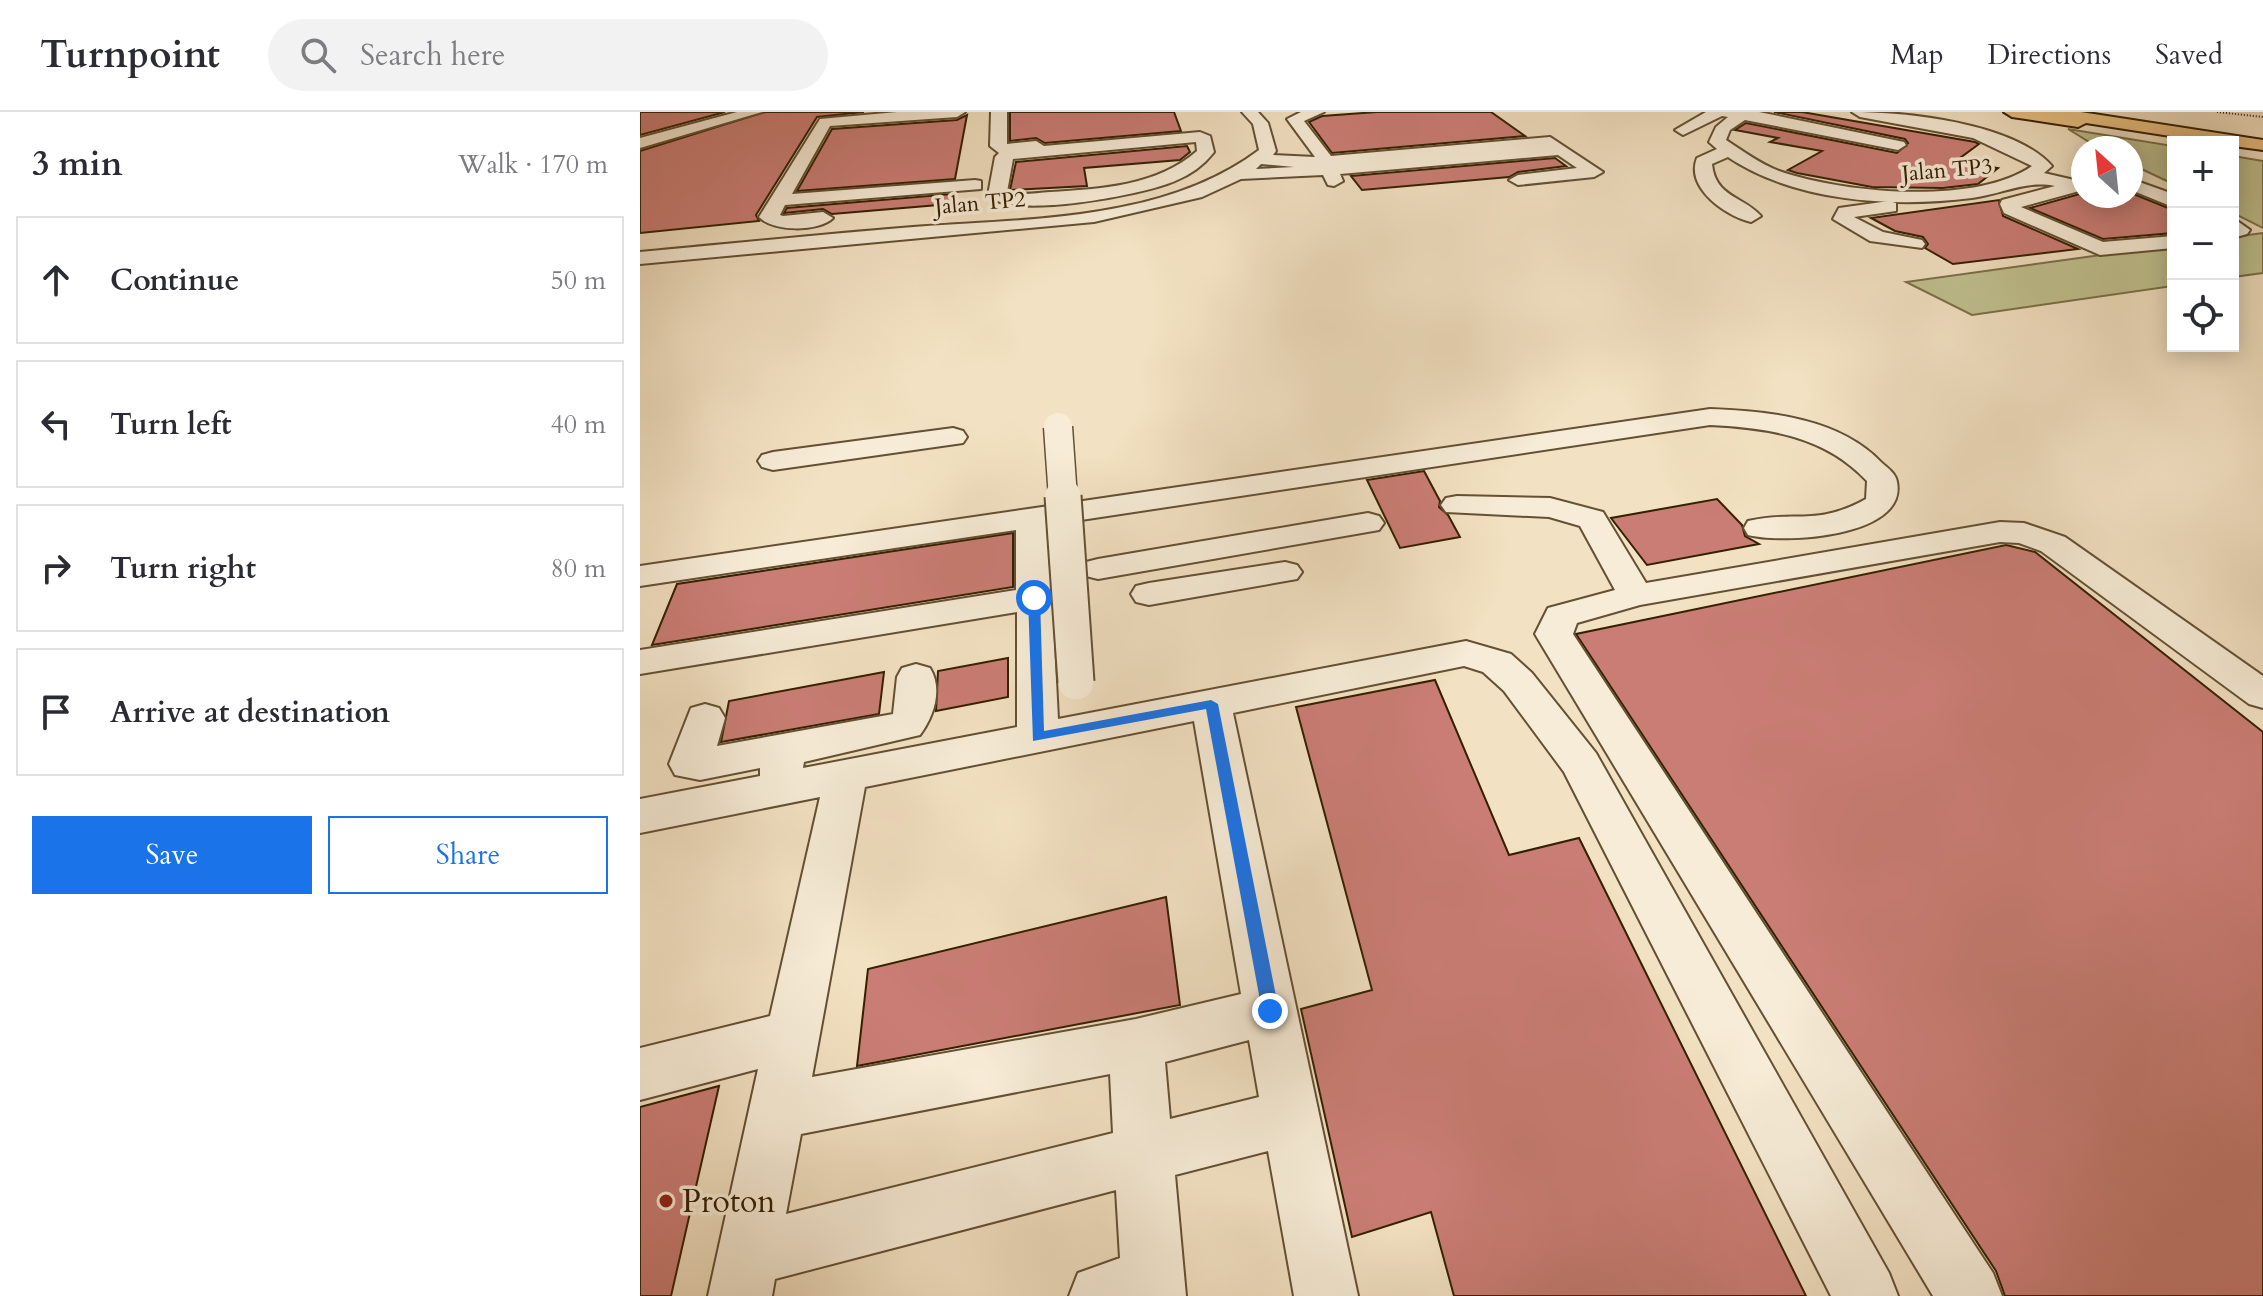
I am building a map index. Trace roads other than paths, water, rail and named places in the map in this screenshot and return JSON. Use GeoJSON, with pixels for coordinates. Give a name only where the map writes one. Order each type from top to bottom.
{"type":"FeatureCollection","features":[{"type":"Feature","properties":{"kind":"highway"},"geometry":{"type":"LineString","coordinates":[[2012,112],[2168,136]]}},
{"type":"Feature","properties":{"kind":"highway"},"geometry":{"type":"LineString","coordinates":[[2048,112],[2263,148]]}},
{"type":"Feature","properties":{"kind":"highway"},"geometry":{"type":"LineString","coordinates":[[2239,146],[2263,148]]}},
{"type":"Feature","properties":{"kind":"street"},"geometry":{"type":"LineString","coordinates":[[640,130],[708,112]]}},
{"type":"Feature","properties":{"kind":"street"},"geometry":{"type":"LineString","coordinates":[[640,137],[730,112]]}},
{"type":"Feature","properties":{"kind":"street"},"geometry":{"type":"LineString","coordinates":[[640,143],[754,112]]}},
{"type":"Feature","properties":{"kind":"street"},"geometry":{"type":"LineString","coordinates":[[840,217],[772,221],[769,217],[825,122],[957,112]]}},
{"type":"Feature","properties":{"kind":"street"},"geometry":{"type":"LineString","coordinates":[[999,112],[998,146],[1005,149],[1202,133],[1209,130],[1205,121]]}},
{"type":"Feature","properties":{"kind":"street","name":"Jalan TP2"},"geometry":{"type":"LineString","coordinates":[[640,249],[973,218],[1117,196],[1151,196],[1211,175],[1235,162],[1246,144],[1230,112]]}},
{"type":"Feature","properties":{"kind":"street"},"geometry":{"type":"LineString","coordinates":[[1316,112],[1295,119],[1316,136],[1338,191],[1350,195]]}},
{"type":"Feature","properties":{"kind":"street","name":"Jalan TP3"},"geometry":{"type":"LineString","coordinates":[[1735,154],[1771,175],[1889,201],[1988,190],[2035,173],[2043,166],[2021,149],[1988,136],[1860,112]]}},
{"type":"Feature","properties":{"kind":"street"},"geometry":{"type":"LineString","coordinates":[[1683,130],[1733,113],[1914,148]]}},
{"type":"Feature","properties":{"kind":"street"},"geometry":{"type":"LineString","coordinates":[[1733,113],[1719,130],[1717,142],[1735,154]]}},
{"type":"Feature","properties":{"kind":"street"},"geometry":{"type":"LineString","coordinates":[[1260,116],[1268,151],[1260,159]]}},
{"type":"Feature","properties":{"kind":"street"},"geometry":{"type":"LineString","coordinates":[[1495,182],[1594,172],[1529,126]]}},
{"type":"Feature","properties":{"kind":"street"},"geometry":{"type":"LineString","coordinates":[[1204,139],[1206,152],[1196,165],[1117,196],[1000,199],[997,195],[1003,157],[1021,151],[1204,139]]}},
{"type":"Feature","properties":{"kind":"street"},"geometry":{"type":"LineString","coordinates":[[1260,159],[1328,166],[1456,159],[1555,146]]}},
{"type":"Feature","properties":{"kind":"street"},"geometry":{"type":"LineString","coordinates":[[1239,174],[1555,146]]}},
{"type":"Feature","properties":{"kind":"street"},"geometry":{"type":"LineString","coordinates":[[1751,216],[1707,189],[1703,162],[1735,154],[1773,157]]}},
{"type":"Feature","properties":{"kind":"street","name":"Jalan TP2"},"geometry":{"type":"LineString","coordinates":[[640,258],[1070,218],[1163,202],[1239,174],[1260,159]]}},
{"type":"Feature","properties":{"kind":"street"},"geometry":{"type":"LineString","coordinates":[[1456,159],[1472,175]]}},
{"type":"Feature","properties":{"kind":"street"},"geometry":{"type":"LineString","coordinates":[[2008,165],[2071,182]]}},
{"type":"Feature","properties":{"kind":"street"},"geometry":{"type":"LineString","coordinates":[[1911,177],[1988,190]]}},
{"type":"Feature","properties":{"kind":"street"},"geometry":{"type":"LineString","coordinates":[[777,201],[975,178],[973,218]]}},
{"type":"Feature","properties":{"kind":"street"},"geometry":{"type":"LineString","coordinates":[[2071,188],[2007,206],[2100,249],[2167,243]]}},
{"type":"Feature","properties":{"kind":"street"},"geometry":{"type":"LineString","coordinates":[[2143,189],[2167,199]]}},
{"type":"Feature","properties":{"kind":"street"},"geometry":{"type":"LineString","coordinates":[[1915,244],[1877,237],[1843,219],[1846,212],[1889,201],[1955,207]]}},
{"type":"Feature","properties":{"kind":"street"},"geometry":{"type":"LineString","coordinates":[[1098,569],[1275,538],[1710,417],[1756,418],[1796,425],[1869,462],[1882,480],[1881,503],[1853,520],[1828,528],[1760,528]]}},
{"type":"Feature","properties":{"kind":"street"},"geometry":{"type":"LineString","coordinates":[[1058,427],[1080,729]]}},
{"type":"Feature","properties":{"kind":"street"},"geometry":{"type":"LineString","coordinates":[[773,461],[953,437]]}},
{"type":"Feature","properties":{"kind":"street"},"geometry":{"type":"LineString","coordinates":[[1457,505],[1550,508],[1592,519],[1636,595]]}},
{"type":"Feature","properties":{"kind":"street"},"geometry":{"type":"LineString","coordinates":[[640,608],[648,574],[1092,509],[1095,535],[1275,538]]}},
{"type":"Feature","properties":{"kind":"street"},"geometry":{"type":"LineString","coordinates":[[1149,594],[1275,538],[1359,510]]}},
{"type":"Feature","properties":{"kind":"street"},"geometry":{"type":"LineString","coordinates":[[1032,518],[1038,737]]}},
{"type":"Feature","properties":{"kind":"street"},"geometry":{"type":"LineString","coordinates":[[1970,1296],[1554,634],[1561,616],[1636,595],[2000,532],[2024,533],[2053,544],[2263,695]]}},
{"type":"Feature","properties":{"kind":"street"},"geometry":{"type":"LineString","coordinates":[[640,662],[1034,598]]}},
{"type":"Feature","properties":{"kind":"street"},"geometry":{"type":"LineString","coordinates":[[705,718],[690,764],[846,775],[1466,653],[1497,663],[1518,682],[1581,764],[1866,1296]]}},
{"type":"Feature","properties":{"kind":"street"},"geometry":{"type":"LineString","coordinates":[[640,816],[906,725],[914,714],[916,677]]}},
{"type":"Feature","properties":{"kind":"street"},"geometry":{"type":"LineString","coordinates":[[1211,704],[1326,1296]]}},
{"type":"Feature","properties":{"kind":"street"},"geometry":{"type":"LineString","coordinates":[[846,775],[744,1276],[1143,1154],[1290,1117]]}},
{"type":"Feature","properties":{"kind":"street"},"geometry":{"type":"LineString","coordinates":[[776,1111],[1136,1044],[1270,1011]]}},
{"type":"Feature","properties":{"kind":"street"},"geometry":{"type":"LineString","coordinates":[[640,1074],[792,1035]]}},
{"type":"Feature","properties":{"kind":"street"},"geometry":{"type":"LineString","coordinates":[[1136,1044],[1143,1154],[1136,1291]]}},
{"type":"Feature","properties":{"kind":"place","name":"Proton"},"geometry":{"type":"Point","coordinates":[666,1201]}}]}
